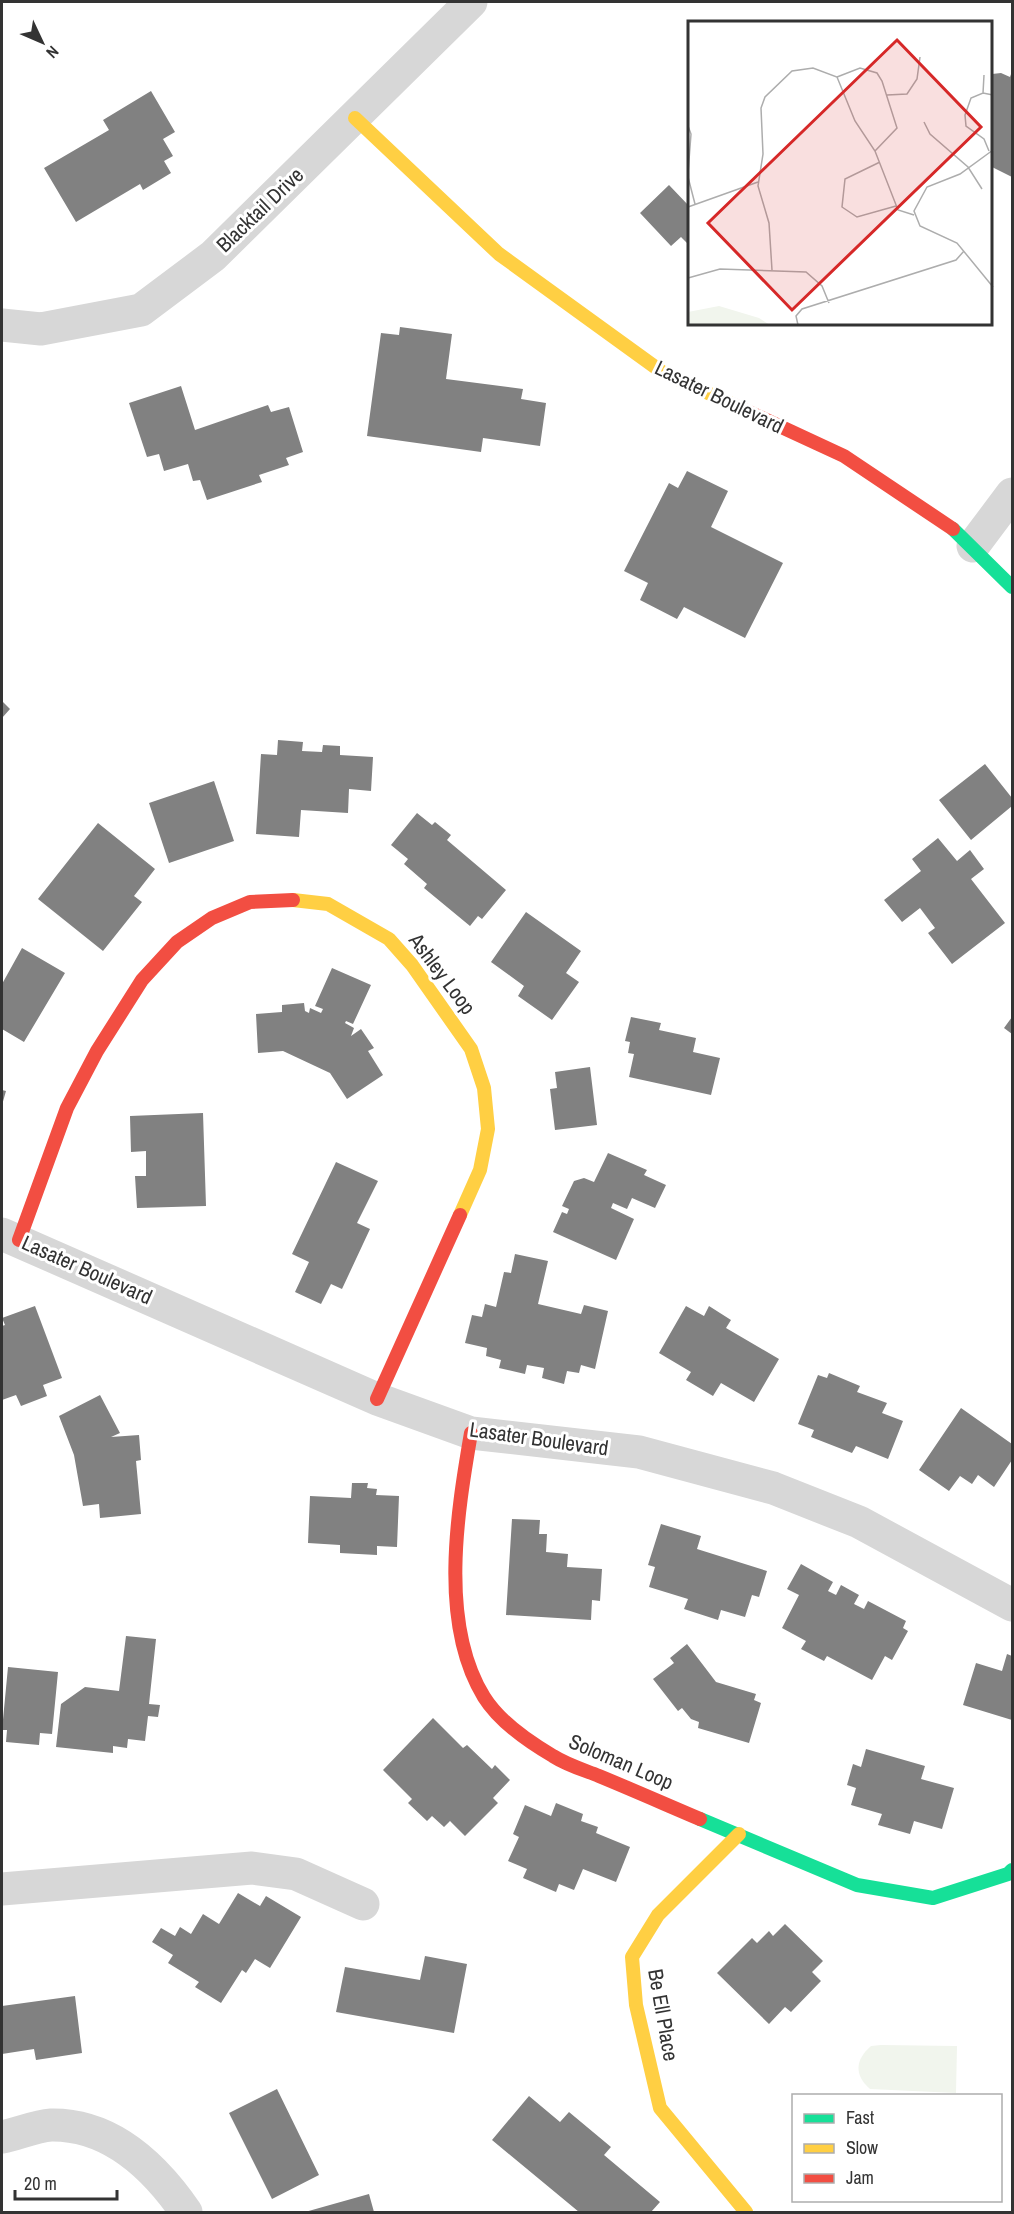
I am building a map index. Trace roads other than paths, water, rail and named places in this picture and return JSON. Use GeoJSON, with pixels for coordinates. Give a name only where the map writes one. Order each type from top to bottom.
{"type":"FeatureCollection","features":[{"type":"Feature","properties":{"kind":"street","name":"Blacktail Drive"},"geometry":{"type":"LineString","coordinates":[[2,325],[42,329],[141,310],[213,256],[471,2]]}},
{"type":"Feature","properties":{"kind":"street","name":"Lasater Boulevard"},"geometry":{"type":"LineString","coordinates":[[355,118],[499,254],[662,372],[844,456],[946,522],[973,546],[1012,587]]}},
{"type":"Feature","properties":{"kind":"street"},"geometry":{"type":"LineString","coordinates":[[973,546],[1012,494]]}},
{"type":"Feature","properties":{"kind":"street","name":"Ashley Loop"},"geometry":{"type":"LineString","coordinates":[[10,1237],[67,1108],[97,1051],[142,981],[170,950],[212,918],[250,902],[293,900],[328,904],[360,920],[389,939],[412,964],[471,1049],[485,1098],[488,1129],[480,1170],[377,1399]]}},
{"type":"Feature","properties":{"kind":"street","name":"Lasater Boulevard"},"geometry":{"type":"LineString","coordinates":[[10,1237],[377,1399],[471,1432],[639,1452],[774,1488],[859,1522],[1012,1605]]}},
{"type":"Feature","properties":{"kind":"street","name":"Soloman Loop"},"geometry":{"type":"LineString","coordinates":[[471,1432],[463,1472],[456,1573],[457,1621],[469,1663],[484,1697],[519,1732],[554,1757],[857,1885],[933,1898],[1008,1874],[1012,1870]]}},
{"type":"Feature","properties":{"kind":"street","name":"Be Ell Place"},"geometry":{"type":"LineString","coordinates":[[739,1834],[658,1915],[632,1957],[636,2005],[660,2108],[746,2212]]}},
{"type":"Feature","properties":{"kind":"street"},"geometry":{"type":"LineString","coordinates":[[2,1888],[252,1868],[278,1870],[312,1880],[363,1904]]}},
{"type":"Feature","properties":{"kind":"street"},"geometry":{"type":"LineString","coordinates":[[2,2137],[51,2125],[94,2132],[132,2151],[168,2186],[186,2212]]}}]}
